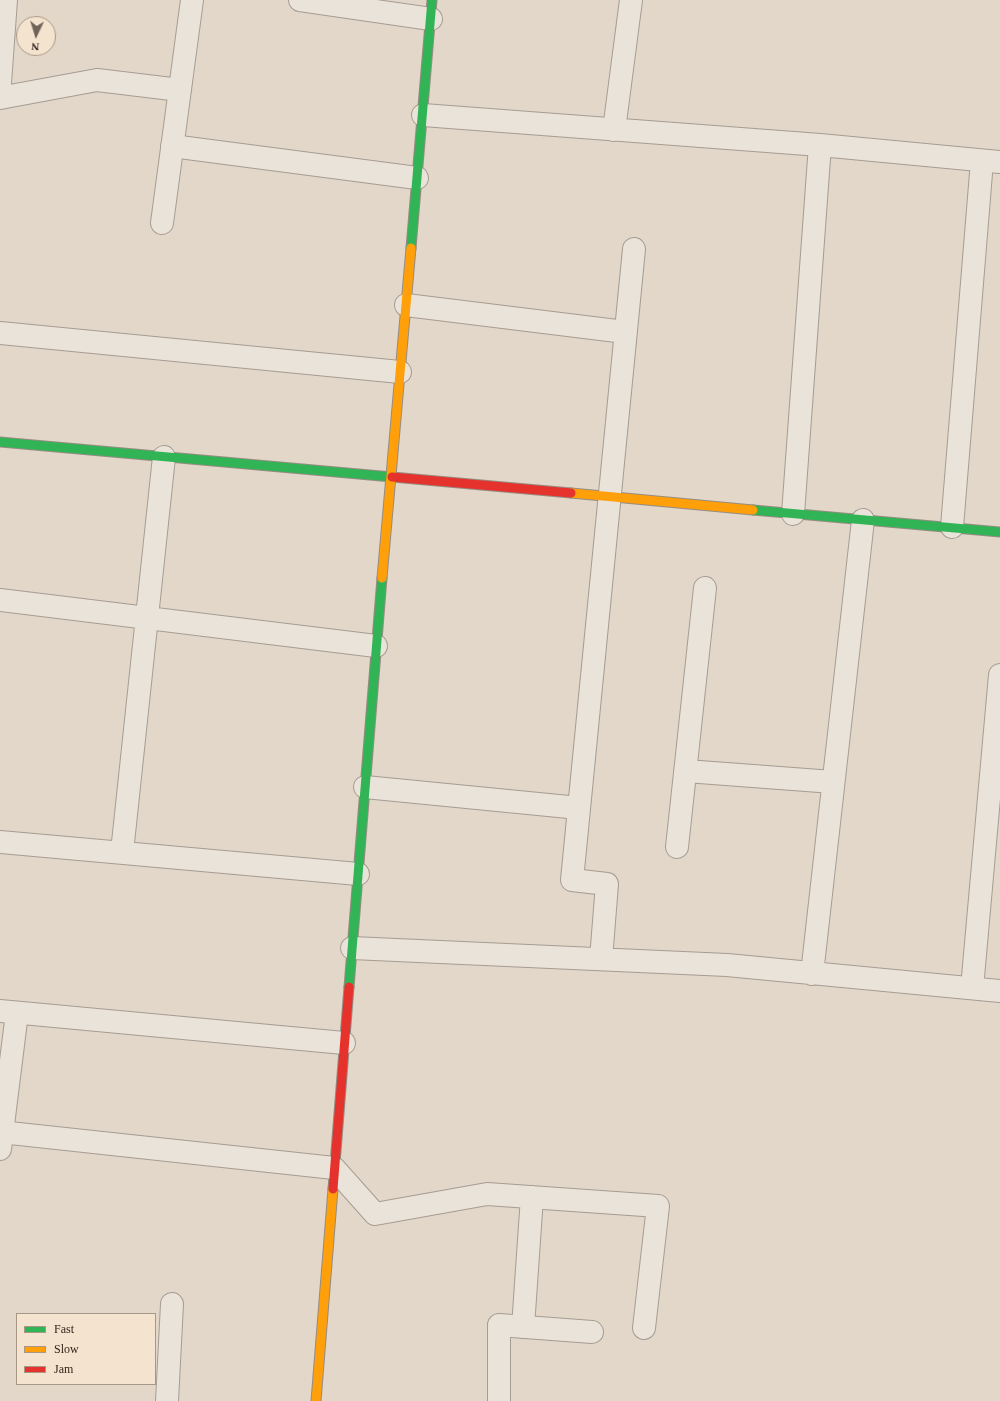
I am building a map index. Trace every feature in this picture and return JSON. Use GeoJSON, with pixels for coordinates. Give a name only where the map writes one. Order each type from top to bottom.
{"type":"FeatureCollection","features":[{"type":"Feature","properties":{"kind":"street"},"geometry":{"type":"LineString","coordinates":[[0,83],[6,0]]}},
{"type":"Feature","properties":{"kind":"street"},"geometry":{"type":"LineString","coordinates":[[162,223],[192,0]]}},
{"type":"Feature","properties":{"kind":"street"},"geometry":{"type":"LineString","coordinates":[[300,0],[432,10],[364,787],[316,1401]]}},
{"type":"Feature","properties":{"kind":"street"},"geometry":{"type":"LineString","coordinates":[[614,130],[631,0]]}},
{"type":"Feature","properties":{"kind":"street"},"geometry":{"type":"LineString","coordinates":[[0,98],[97,80],[180,90]]}},
{"type":"Feature","properties":{"kind":"street"},"geometry":{"type":"LineString","coordinates":[[422,115],[820,145],[991,161],[952,528]]}},
{"type":"Feature","properties":{"kind":"street"},"geometry":{"type":"LineString","coordinates":[[793,514],[820,145]]}},
{"type":"Feature","properties":{"kind":"street"},"geometry":{"type":"LineString","coordinates":[[172,146],[417,178]]}},
{"type":"Feature","properties":{"kind":"street"},"geometry":{"type":"LineString","coordinates":[[601,959],[607,884],[572,880],[634,249]]}},
{"type":"Feature","properties":{"kind":"street"},"geometry":{"type":"LineString","coordinates":[[406,305],[625,332]]}},
{"type":"Feature","properties":{"kind":"street"},"geometry":{"type":"LineString","coordinates":[[0,333],[400,372]]}},
{"type":"Feature","properties":{"kind":"street"},"geometry":{"type":"LineString","coordinates":[[0,442],[1000,532]]}},
{"type":"Feature","properties":{"kind":"street"},"geometry":{"type":"LineString","coordinates":[[122,852],[164,457]]}},
{"type":"Feature","properties":{"kind":"street"},"geometry":{"type":"LineString","coordinates":[[812,974],[863,520]]}},
{"type":"Feature","properties":{"kind":"street"},"geometry":{"type":"LineString","coordinates":[[677,848],[705,588]]}},
{"type":"Feature","properties":{"kind":"street"},"geometry":{"type":"LineString","coordinates":[[0,600],[376,646]]}},
{"type":"Feature","properties":{"kind":"street"},"geometry":{"type":"LineString","coordinates":[[972,988],[1000,675]]}},
{"type":"Feature","properties":{"kind":"street"},"geometry":{"type":"LineString","coordinates":[[686,771],[833,782]]}},
{"type":"Feature","properties":{"kind":"street"},"geometry":{"type":"LineString","coordinates":[[364,787],[579,808]]}},
{"type":"Feature","properties":{"kind":"street"},"geometry":{"type":"LineString","coordinates":[[0,842],[358,874]]}},
{"type":"Feature","properties":{"kind":"street"},"geometry":{"type":"LineString","coordinates":[[352,948],[727,966],[1000,991]]}},
{"type":"Feature","properties":{"kind":"street"},"geometry":{"type":"LineString","coordinates":[[344,1043],[8,1012],[1,1138],[334,1168],[375,1214],[487,1194],[658,1206],[644,1328]]}},
{"type":"Feature","properties":{"kind":"street"},"geometry":{"type":"LineString","coordinates":[[523,1327],[532,1197]]}},
{"type":"Feature","properties":{"kind":"street"},"geometry":{"type":"LineString","coordinates":[[167,1401],[172,1304]]}},
{"type":"Feature","properties":{"kind":"street"},"geometry":{"type":"LineString","coordinates":[[498,1401],[499,1325],[592,1332]]}},
{"type":"Feature","properties":{"kind":"traffic: fast"},"geometry":{"type":"LineString","coordinates":[[411,248],[432,0]]}},
{"type":"Feature","properties":{"kind":"traffic: fast"},"geometry":{"type":"LineString","coordinates":[[0,442],[392,477]]}},
{"type":"Feature","properties":{"kind":"traffic: fast"},"geometry":{"type":"LineString","coordinates":[[753,510],[1000,532]]}},
{"type":"Feature","properties":{"kind":"traffic: fast"},"geometry":{"type":"LineString","coordinates":[[349,987],[382,578]]}},
{"type":"Feature","properties":{"kind":"traffic: slow"},"geometry":{"type":"LineString","coordinates":[[382,578],[411,248]]}},
{"type":"Feature","properties":{"kind":"traffic: slow"},"geometry":{"type":"LineString","coordinates":[[571,493],[753,510]]}},
{"type":"Feature","properties":{"kind":"traffic: slow"},"geometry":{"type":"LineString","coordinates":[[316,1401],[333,1189]]}},
{"type":"Feature","properties":{"kind":"traffic: jam"},"geometry":{"type":"LineString","coordinates":[[392,477],[571,493]]}},
{"type":"Feature","properties":{"kind":"traffic: jam"},"geometry":{"type":"LineString","coordinates":[[333,1189],[349,987]]}}]}
